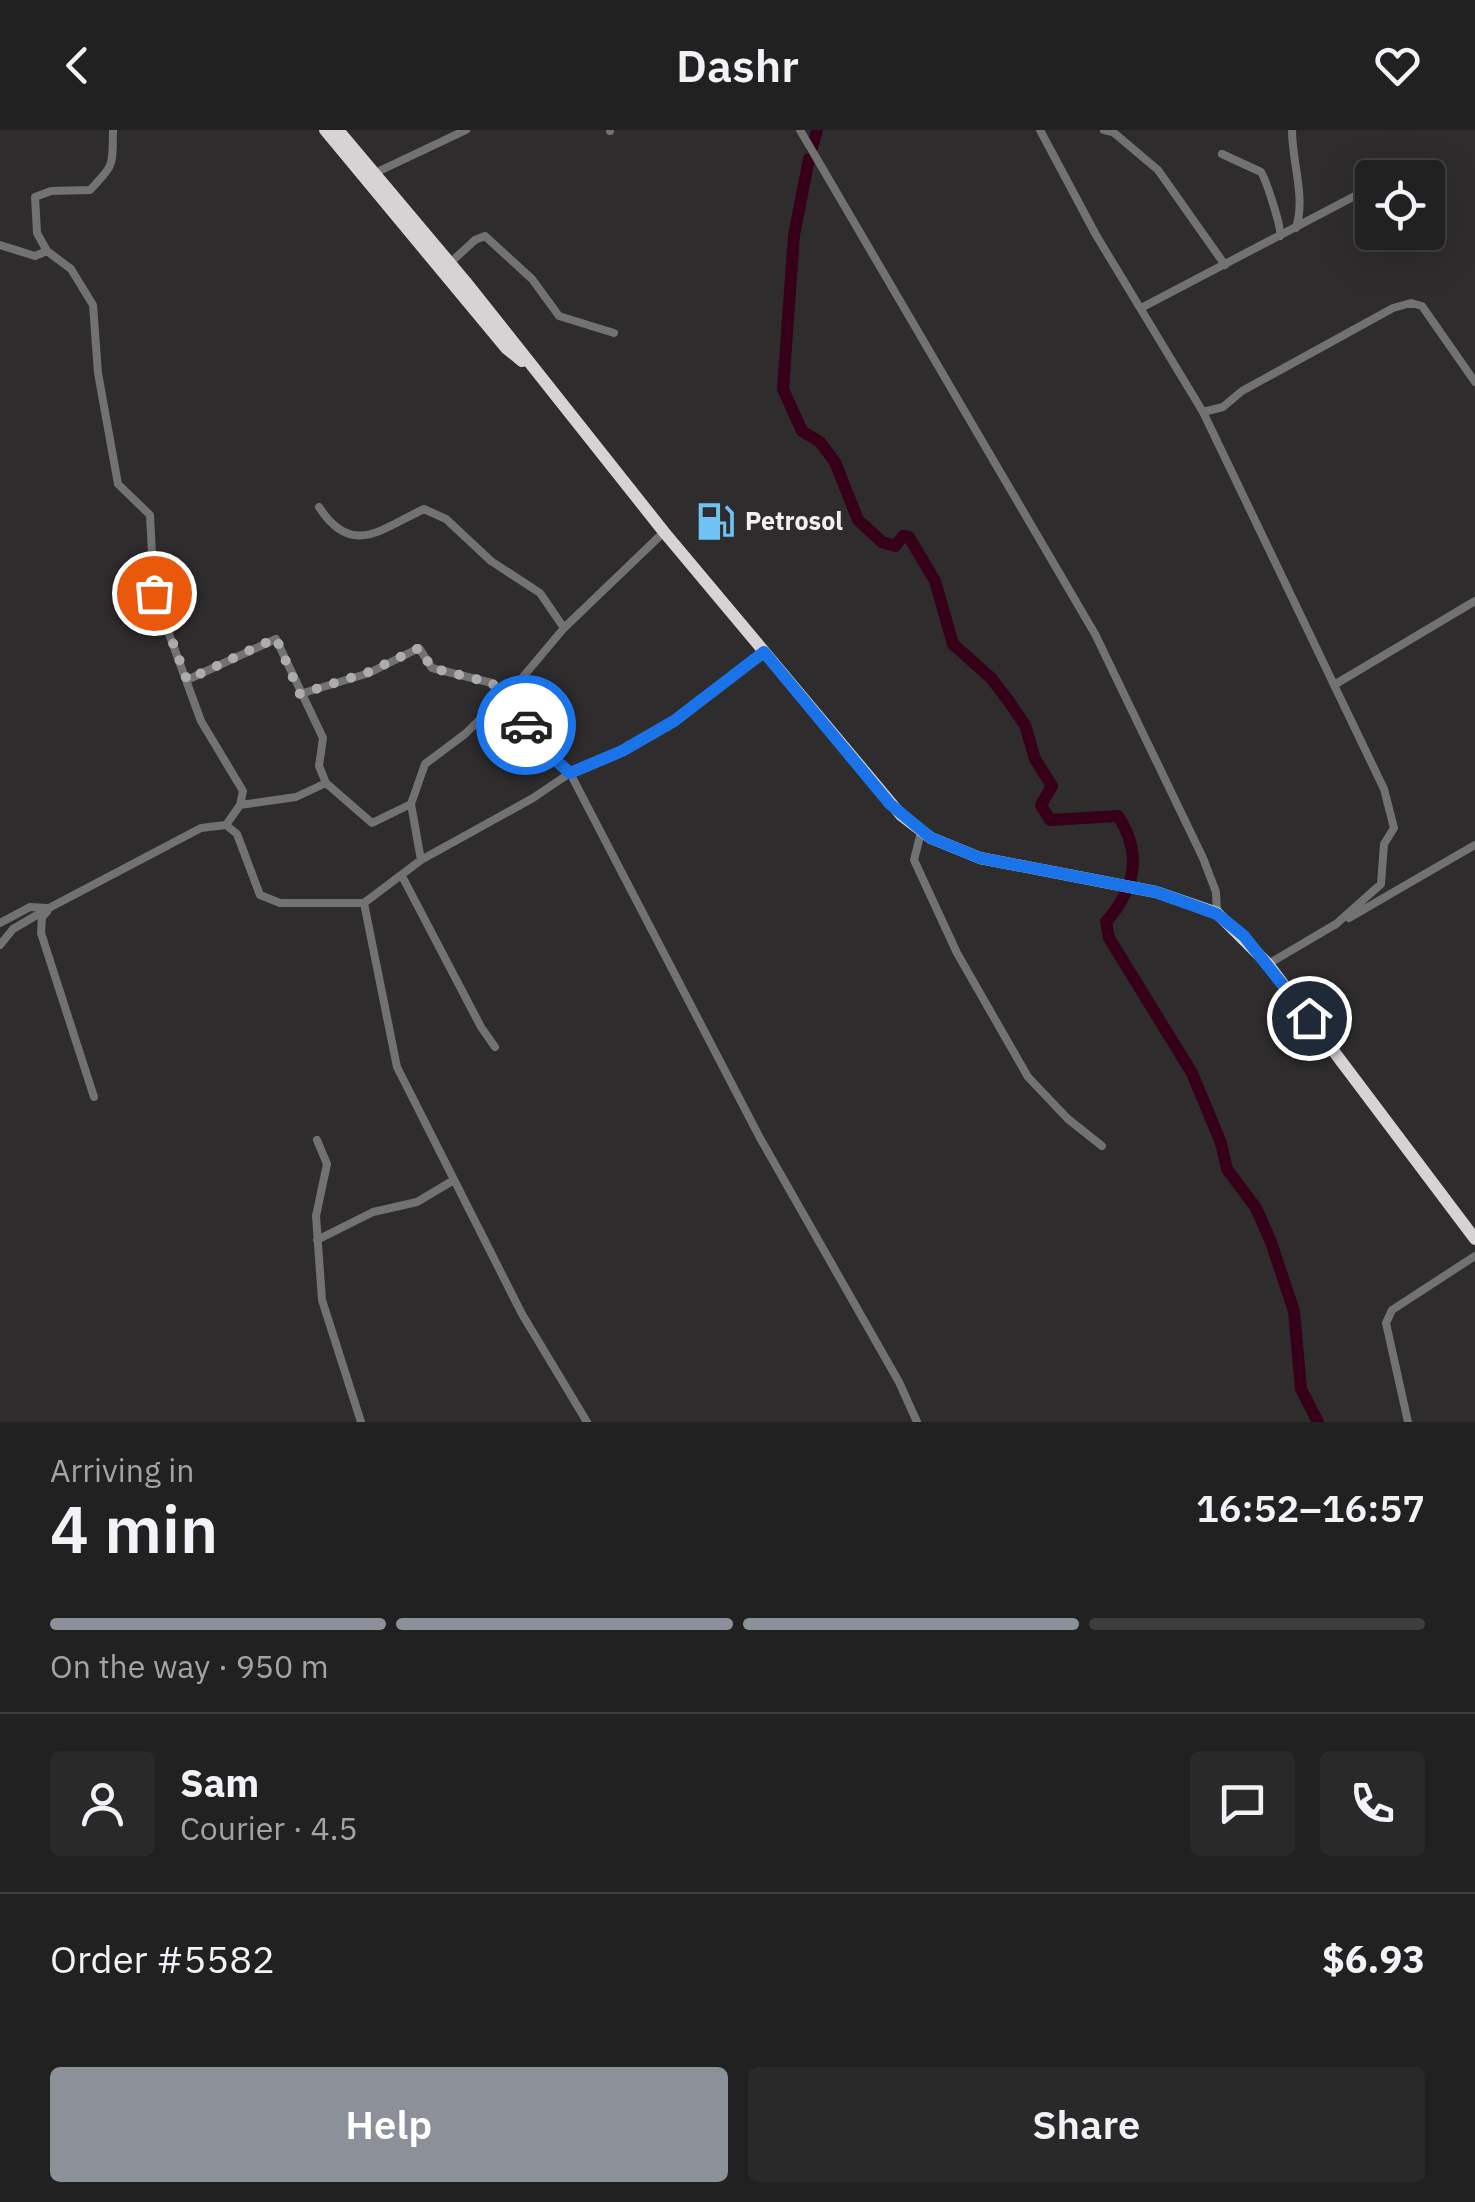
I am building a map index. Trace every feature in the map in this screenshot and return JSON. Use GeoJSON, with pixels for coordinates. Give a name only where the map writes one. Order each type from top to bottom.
{"type":"FeatureCollection","features":[{"type":"Feature","properties":{"kind":"highway"},"geometry":{"type":"LineString","coordinates":[[326,130],[506,348],[539,376]]}},
{"type":"Feature","properties":{"kind":"highway"},"geometry":{"type":"LineString","coordinates":[[338,130],[890,804],[921,831],[980,858],[1156,892],[1217,914],[1268,964],[1475,1240]]}},
{"type":"Feature","properties":{"kind":"street"},"geometry":{"type":"LineString","coordinates":[[113,130],[115,156],[108,172],[90,190],[51,191],[34,197],[37,232],[47,251],[71,269],[93,305],[98,373],[118,484],[150,515],[154,593],[201,722],[242,791],[240,805],[226,825]]}},
{"type":"Feature","properties":{"kind":"street"},"geometry":{"type":"LineString","coordinates":[[376,173],[466,130]]}},
{"type":"Feature","properties":{"kind":"street"},"geometry":{"type":"LineString","coordinates":[[800,130],[1096,634],[1203,858],[1216,892],[1217,914]]}},
{"type":"Feature","properties":{"kind":"street"},"geometry":{"type":"LineString","coordinates":[[1040,130],[1096,235],[1202,412],[1384,790],[1394,828],[1384,844],[1381,884],[1336,925]]}},
{"type":"Feature","properties":{"kind":"street"},"geometry":{"type":"LineString","coordinates":[[1104,130],[1112,132],[1158,170],[1226,265]]}},
{"type":"Feature","properties":{"kind":"street"},"geometry":{"type":"LineString","coordinates":[[1292,130],[1294,165],[1302,199],[1296,228]]}},
{"type":"Feature","properties":{"kind":"street"},"geometry":{"type":"LineString","coordinates":[[1222,154],[1262,172],[1270,203],[1280,220],[1280,236]]}},
{"type":"Feature","properties":{"kind":"street"},"geometry":{"type":"LineString","coordinates":[[1141,308],[1355,196]]}},
{"type":"Feature","properties":{"kind":"street"},"geometry":{"type":"LineString","coordinates":[[450,264],[474,240],[485,236],[532,279],[559,316],[614,332]]}},
{"type":"Feature","properties":{"kind":"street"},"geometry":{"type":"LineString","coordinates":[[0,245],[35,256],[47,251]]}},
{"type":"Feature","properties":{"kind":"street"},"geometry":{"type":"LineString","coordinates":[[1202,412],[1223,407],[1242,392],[1393,308],[1410,303],[1422,306],[1475,382]]}},
{"type":"Feature","properties":{"kind":"street"},"geometry":{"type":"LineString","coordinates":[[319,507],[340,532],[352,538],[368,536],[424,509],[446,519],[491,560],[540,594],[564,628]]}},
{"type":"Feature","properties":{"kind":"street"},"geometry":{"type":"LineString","coordinates":[[421,860],[411,804],[425,764],[466,734],[564,628],[664,532]]}},
{"type":"Feature","properties":{"kind":"street"},"geometry":{"type":"LineString","coordinates":[[1334,686],[1475,601]]}},
{"type":"Feature","properties":{"kind":"street"},"geometry":{"type":"LineString","coordinates":[[187,680],[276,638],[323,738],[319,766],[326,783],[372,823],[411,804]]}},
{"type":"Feature","properties":{"kind":"street"},"geometry":{"type":"LineString","coordinates":[[300,694],[369,672],[419,648],[432,668],[492,683],[504,694],[540,746],[570,773],[724,1072],[917,1422]]}},
{"type":"Feature","properties":{"kind":"street"},"geometry":{"type":"LineString","coordinates":[[0,945],[14,929],[51,907],[200,828],[226,825],[237,834],[260,895],[280,903],[364,904],[421,860],[570,773],[622,751],[674,721],[764,652]]}},
{"type":"Feature","properties":{"kind":"street"},"geometry":{"type":"LineString","coordinates":[[240,805],[296,796],[326,783]]}},
{"type":"Feature","properties":{"kind":"street"},"geometry":{"type":"LineString","coordinates":[[921,831],[914,860],[956,953],[1028,1077],[1068,1120],[1102,1146]]}},
{"type":"Feature","properties":{"kind":"street"},"geometry":{"type":"LineString","coordinates":[[1268,964],[1475,846]]}},
{"type":"Feature","properties":{"kind":"street"},"geometry":{"type":"LineString","coordinates":[[402,876],[480,1027],[495,1047]]}},
{"type":"Feature","properties":{"kind":"street"},"geometry":{"type":"LineString","coordinates":[[364,904],[397,1067],[522,1314],[587,1422]]}},
{"type":"Feature","properties":{"kind":"street"},"geometry":{"type":"LineString","coordinates":[[0,923],[30,908],[51,907]]}},
{"type":"Feature","properties":{"kind":"street"},"geometry":{"type":"LineString","coordinates":[[51,907],[42,916],[42,933],[94,1097]]}},
{"type":"Feature","properties":{"kind":"street"},"geometry":{"type":"LineString","coordinates":[[317,1140],[327,1164],[316,1216],[322,1300],[361,1422]]}},
{"type":"Feature","properties":{"kind":"street"},"geometry":{"type":"LineString","coordinates":[[317,1240],[372,1212],[418,1202],[454,1180]]}},
{"type":"Feature","properties":{"kind":"street"},"geometry":{"type":"LineString","coordinates":[[1408,1422],[1386,1324],[1392,1310],[1475,1256]]}},
{"type":"Feature","properties":{"kind":"waterway"},"geometry":{"type":"LineString","coordinates":[[812,148],[817,130]]}},
{"type":"Feature","properties":{"kind":"waterway"},"geometry":{"type":"LineString","coordinates":[[809,159],[794,235],[783,389],[802,431],[820,442],[835,462],[858,520],[882,542],[895,546],[903,536],[909,537],[935,581],[953,644],[991,678],[1025,725],[1035,759],[1052,786],[1041,805],[1050,820],[1118,816],[1126,830],[1132,871],[1124,897],[1106,922],[1109,938],[1192,1073],[1221,1143],[1227,1169],[1256,1208],[1271,1242],[1294,1311],[1301,1389],[1318,1422]]}},
{"type":"Feature","properties":{"kind":"way so far"},"geometry":{"type":"LineString","coordinates":[[154,593],[187,680],[276,638],[300,694],[369,672],[419,648],[432,668],[492,683],[526,725]]}},
{"type":"Feature","properties":{"kind":"place","name":"Petrosol"},"geometry":{"type":"Point","coordinates":[715,521]}},
{"type":"Feature","properties":{"kind":"route"},"geometry":{"type":"LineString","coordinates":[[526,725],[540,746],[570,773],[622,751],[674,721],[764,652],[890,804],[931,838],[980,858],[1156,892],[1185,899],[1217,914],[1244,936],[1309,1018]]}}]}
